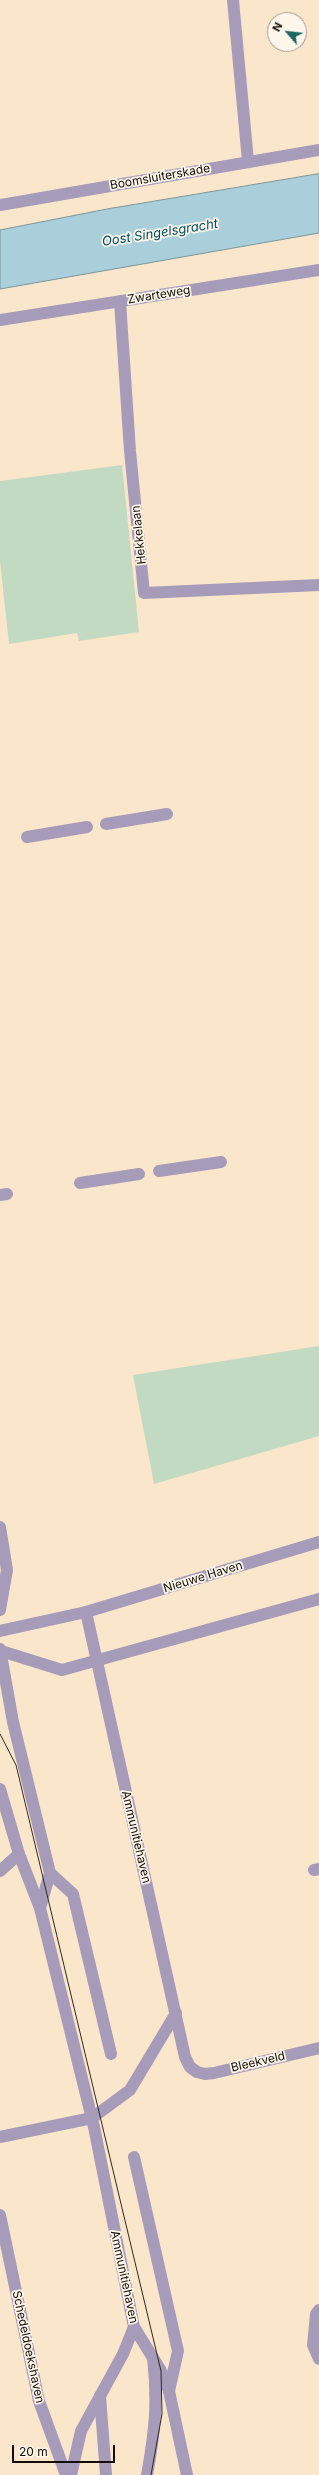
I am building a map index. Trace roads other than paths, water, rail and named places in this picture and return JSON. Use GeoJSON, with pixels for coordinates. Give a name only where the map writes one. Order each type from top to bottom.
{"type":"FeatureCollection","features":[{"type":"Feature","properties":{"kind":"street"},"geometry":{"type":"LineString","coordinates":[[232,0],[248,162]]}},
{"type":"Feature","properties":{"kind":"street","name":"Boomsluiterskade"},"geometry":{"type":"LineString","coordinates":[[0,205],[319,150]]}},
{"type":"Feature","properties":{"kind":"street","name":"Zwarteweg"},"geometry":{"type":"LineString","coordinates":[[0,320],[319,270]]}},
{"type":"Feature","properties":{"kind":"street","name":"Hekkelaan"},"geometry":{"type":"LineString","coordinates":[[120,301],[130,451],[144,593],[319,585]]}},
{"type":"Feature","properties":{"kind":"street"},"geometry":{"type":"LineString","coordinates":[[106,824],[168,814]]}},
{"type":"Feature","properties":{"kind":"street"},"geometry":{"type":"LineString","coordinates":[[27,837],[87,827]]}},
{"type":"Feature","properties":{"kind":"street"},"geometry":{"type":"LineString","coordinates":[[159,1171],[221,1162]]}},
{"type":"Feature","properties":{"kind":"street"},"geometry":{"type":"LineString","coordinates":[[80,1183],[139,1174]]}},
{"type":"Feature","properties":{"kind":"street"},"geometry":{"type":"LineString","coordinates":[[0,1527],[7,1570],[0,1610]]}},
{"type":"Feature","properties":{"kind":"street","name":"Nieuwe Haven"},"geometry":{"type":"LineString","coordinates":[[0,1631],[86,1612],[319,1542]]}},
{"type":"Feature","properties":{"kind":"street"},"geometry":{"type":"LineString","coordinates":[[0,1650],[62,1670],[97,1662],[319,1599]]}},
{"type":"Feature","properties":{"kind":"street"},"geometry":{"type":"LineString","coordinates":[[86,1612],[97,1662]]}},
{"type":"Feature","properties":{"kind":"street","name":"Ammunitiehaven"},"geometry":{"type":"LineString","coordinates":[[0,1650],[13,1722],[50,1873],[40,1908]]}},
{"type":"Feature","properties":{"kind":"street","name":"Ammunitiehaven"},"geometry":{"type":"LineString","coordinates":[[97,1662],[185,2057],[190,2068],[197,2072]]}},
{"type":"Feature","properties":{"kind":"street","name":"Ammunitiehaven"},"geometry":{"type":"LineString","coordinates":[[0,1789],[20,1854],[40,1908],[92,2118],[134,2327],[161,2371],[169,2391],[187,2475]]}},
{"type":"Feature","properties":{"kind":"street"},"geometry":{"type":"LineString","coordinates":[[0,1871],[20,1854]]}},
{"type":"Feature","properties":{"kind":"street"},"geometry":{"type":"LineString","coordinates":[[50,1873],[73,1894],[110,2054]]}},
{"type":"Feature","properties":{"kind":"street"},"geometry":{"type":"LineString","coordinates":[[0,2137],[92,2118],[130,2090],[176,2013]]}},
{"type":"Feature","properties":{"kind":"street","name":"Bleekveld"},"geometry":{"type":"LineString","coordinates":[[197,2072],[205,2074],[214,2073],[319,2048]]}},
{"type":"Feature","properties":{"kind":"street"},"geometry":{"type":"LineString","coordinates":[[134,2157],[178,2351],[169,2391]]}},
{"type":"Feature","properties":{"kind":"street","name":"Schedeldoekshaven"},"geometry":{"type":"LineString","coordinates":[[0,2215],[39,2401],[66,2475]]}},
{"type":"Feature","properties":{"kind":"street"},"geometry":{"type":"LineString","coordinates":[[318,2312],[313,2345],[319,2359]]}},
{"type":"Feature","properties":{"kind":"street"},"geometry":{"type":"LineString","coordinates":[[71,2475],[81,2431],[123,2354],[134,2327]]}},
{"type":"Feature","properties":{"kind":"street"},"geometry":{"type":"LineString","coordinates":[[147,2475],[155,2431],[157,2395],[153,2358]]}},
{"type":"Feature","properties":{"kind":"street"},"geometry":{"type":"LineString","coordinates":[[100,2396],[106,2475]]}},
{"type":"Feature","properties":{"kind":"water","name":"Oost Singelsgracht"},"geometry":{"type":"Polygon","coordinates":[[[319,174],[319,233],[0,289],[0,230],[107,209],[319,174]]]}},
{"type":"Feature","properties":{"kind":"tram line"},"geometry":{"type":"LineString","coordinates":[[0,1734],[16,1765],[161,2371],[162,2414],[151,2475]]}}]}
